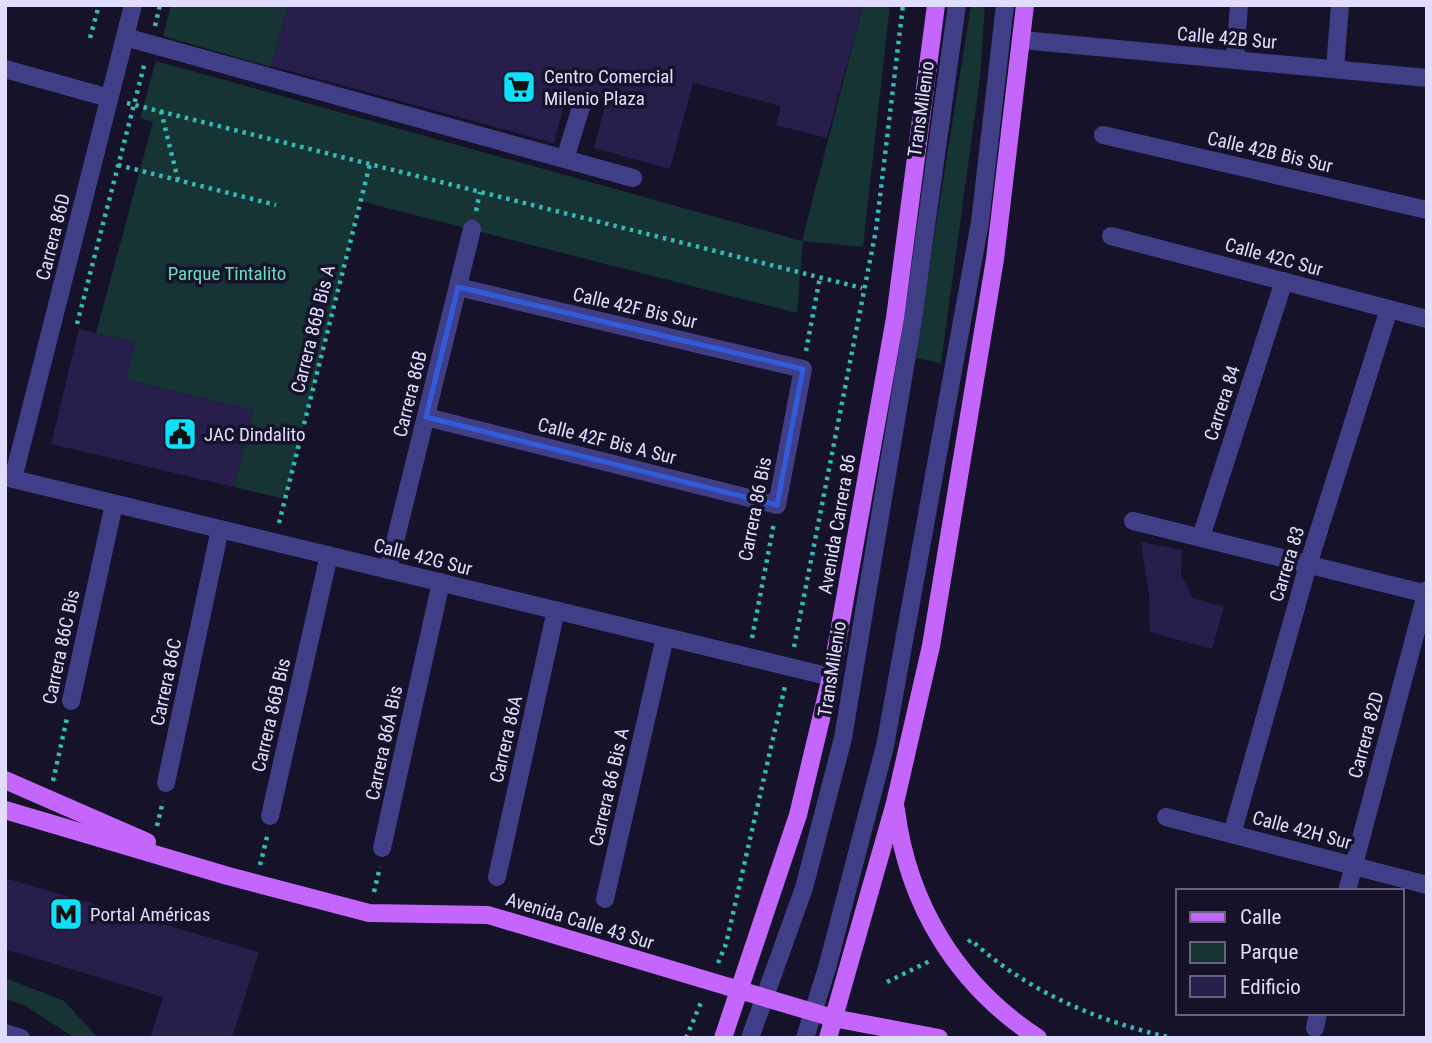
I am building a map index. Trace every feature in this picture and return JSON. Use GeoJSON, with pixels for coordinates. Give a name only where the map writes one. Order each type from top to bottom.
{"type":"FeatureCollection","features":[{"type":"Feature","properties":{"kind":"main road","name":"Avenida Carrera 86"},"geometry":{"type":"LineString","coordinates":[[723,1038],[798,815],[831,677],[895,318],[936,5]]}},
{"type":"Feature","properties":{"kind":"main road"},"geometry":{"type":"LineString","coordinates":[[828,1038],[895,803],[931,646],[995,259],[1023,40],[1025,5]]}},
{"type":"Feature","properties":{"kind":"main road"},"geometry":{"type":"LineString","coordinates":[[5,780],[228,876]]}},
{"type":"Feature","properties":{"kind":"main road"},"geometry":{"type":"LineString","coordinates":[[895,803],[905,861],[932,926],[954,961],[981,993],[1038,1038]]}},
{"type":"Feature","properties":{"kind":"main road","name":"Avenida Calle 43 Sur"},"geometry":{"type":"LineString","coordinates":[[5,810],[228,876],[369,914],[488,915],[834,1018],[939,1038]]}},
{"type":"Feature","properties":{"kind":"street","name":"Carrera 86D"},"geometry":{"type":"LineString","coordinates":[[9,478],[133,5]]}},
{"type":"Feature","properties":{"kind":"street","name":"TransMilenio"},"geometry":{"type":"LineString","coordinates":[[750,1038],[804,888],[843,738],[913,319],[957,5]]}},
{"type":"Feature","properties":{"kind":"street"},"geometry":{"type":"LineString","coordinates":[[805,1038],[885,746],[978,235],[1005,5]]}},
{"type":"Feature","properties":{"kind":"street"},"geometry":{"type":"LineString","coordinates":[[1235,60],[1239,5]]}},
{"type":"Feature","properties":{"kind":"street"},"geometry":{"type":"LineString","coordinates":[[1335,69],[1340,5]]}},
{"type":"Feature","properties":{"kind":"street"},"geometry":{"type":"LineString","coordinates":[[125,37],[632,178]]}},
{"type":"Feature","properties":{"kind":"street","name":"Calle 42B Sur"},"geometry":{"type":"LineString","coordinates":[[1023,40],[1427,78]]}},
{"type":"Feature","properties":{"kind":"street"},"geometry":{"type":"LineString","coordinates":[[5,69],[109,98]]}},
{"type":"Feature","properties":{"kind":"street"},"geometry":{"type":"LineString","coordinates":[[565,159],[581,107]]}},
{"type":"Feature","properties":{"kind":"street","name":"Calle 42B Bis Sur"},"geometry":{"type":"LineString","coordinates":[[1103,135],[1427,210]]}},
{"type":"Feature","properties":{"kind":"street","name":"Carrera 86B"},"geometry":{"type":"LineString","coordinates":[[388,570],[472,229]]}},
{"type":"Feature","properties":{"kind":"street","name":"Calle 42C Sur"},"geometry":{"type":"LineString","coordinates":[[1111,236],[1427,318]]}},
{"type":"Feature","properties":{"kind":"street","name":"Carrera 84"},"geometry":{"type":"LineString","coordinates":[[1201,537],[1284,281]]}},
{"type":"Feature","properties":{"kind":"street","name":"Calle 42F Bis Sur"},"geometry":{"type":"LineString","coordinates":[[458,287],[803,369]]}},
{"type":"Feature","properties":{"kind":"street","name":"Carrera 83"},"geometry":{"type":"LineString","coordinates":[[1232,834],[1308,565],[1389,309]]}},
{"type":"Feature","properties":{"kind":"street","name":"Carrera 86 Bis"},"geometry":{"type":"LineString","coordinates":[[777,505],[803,369]]}},
{"type":"Feature","properties":{"kind":"street","name":"Calle 42F Bis A Sur"},"geometry":{"type":"LineString","coordinates":[[426,417],[777,505]]}},
{"type":"Feature","properties":{"kind":"street","name":"Calle 42G Sur"},"geometry":{"type":"LineString","coordinates":[[9,478],[831,677]]}},
{"type":"Feature","properties":{"kind":"street","name":"Carrera 86C Bis"},"geometry":{"type":"LineString","coordinates":[[71,701],[114,504]]}},
{"type":"Feature","properties":{"kind":"street"},"geometry":{"type":"LineString","coordinates":[[1133,521],[1426,593]]}},
{"type":"Feature","properties":{"kind":"street","name":"Carrera 86C"},"geometry":{"type":"LineString","coordinates":[[166,783],[220,529]]}},
{"type":"Feature","properties":{"kind":"street","name":"Carrera 86B Bis"},"geometry":{"type":"LineString","coordinates":[[270,816],[329,555]]}},
{"type":"Feature","properties":{"kind":"street","name":"Carrera 86A Bis"},"geometry":{"type":"LineString","coordinates":[[382,848],[441,582]]}},
{"type":"Feature","properties":{"kind":"street","name":"Carrera 82D"},"geometry":{"type":"LineString","coordinates":[[1347,889],[1426,593]]}},
{"type":"Feature","properties":{"kind":"street","name":"Carrera 86A"},"geometry":{"type":"LineString","coordinates":[[497,877],[556,610]]}},
{"type":"Feature","properties":{"kind":"street","name":"Carrera 86 Bis A"},"geometry":{"type":"LineString","coordinates":[[605,899],[665,636]]}},
{"type":"Feature","properties":{"kind":"street","name":"Calle 42H Sur"},"geometry":{"type":"LineString","coordinates":[[1166,817],[1427,885]]}},
{"type":"Feature","properties":{"kind":"street"},"geometry":{"type":"LineString","coordinates":[[5,1033],[20,1038]]}},
{"type":"Feature","properties":{"kind":"path"},"geometry":{"type":"LineString","coordinates":[[90,38],[99,5]]}},
{"type":"Feature","properties":{"kind":"path"},"geometry":{"type":"LineString","coordinates":[[73,338],[160,5]]}},
{"type":"Feature","properties":{"kind":"path"},"geometry":{"type":"LineString","coordinates":[[726,944],[810,576],[862,288],[876,230],[903,5]]}},
{"type":"Feature","properties":{"kind":"path"},"geometry":{"type":"LineString","coordinates":[[109,98],[862,288]]}},
{"type":"Feature","properties":{"kind":"path"},"geometry":{"type":"LineString","coordinates":[[161,111],[178,180]]}},
{"type":"Feature","properties":{"kind":"path"},"geometry":{"type":"LineString","coordinates":[[118,164],[276,205]]}},
{"type":"Feature","properties":{"kind":"path","name":"Carrera 86B Bis A"},"geometry":{"type":"LineString","coordinates":[[274,542],[370,164]]}},
{"type":"Feature","properties":{"kind":"path"},"geometry":{"type":"LineString","coordinates":[[803,369],[820,278]]}},
{"type":"Feature","properties":{"kind":"path","name":"Carrera 86 Bis"},"geometry":{"type":"LineString","coordinates":[[749,657],[777,505]]}},
{"type":"Feature","properties":{"kind":"path","name":"Carrera 86C Bis"},"geometry":{"type":"LineString","coordinates":[[49,799],[71,701]]}},
{"type":"Feature","properties":{"kind":"path"},"geometry":{"type":"LineString","coordinates":[[153,844],[166,783]]}},
{"type":"Feature","properties":{"kind":"path"},"geometry":{"type":"LineString","coordinates":[[255,883],[270,816]]}},
{"type":"Feature","properties":{"kind":"path"},"geometry":{"type":"LineString","coordinates":[[369,914],[382,848]]}},
{"type":"Feature","properties":{"kind":"path"},"geometry":{"type":"LineString","coordinates":[[971,940],[1013,974],[1072,1006],[1122,1027],[1172,1038]]}},
{"type":"Feature","properties":{"kind":"highlighted area"},"geometry":{"type":"Polygon","coordinates":[[[458,287],[803,369],[777,505],[426,417],[458,287]]]}},
{"type":"Feature","properties":{"kind":"green space"},"geometry":{"type":"Polygon","coordinates":[[[171,5],[288,5],[271,67],[163,36],[171,5]]]}},
{"type":"Feature","properties":{"kind":"green space","name":"Parque Tintalito"},"geometry":{"type":"Polygon","coordinates":[[[863,5],[890,5],[863,247],[803,241],[797,313],[360,201],[285,499],[234,487],[253,410],[126,380],[135,342],[96,333],[153,122],[140,118],[156,61],[802,241],[863,5]]]}},
{"type":"Feature","properties":{"kind":"green space"},"geometry":{"type":"Polygon","coordinates":[[[971,5],[985,5],[980,78],[941,363],[915,358],[971,5]]]}},
{"type":"Feature","properties":{"kind":"green space"},"geometry":{"type":"Polygon","coordinates":[[[5,978],[64,1001],[98,1038],[75,1038],[24,1005],[5,999],[5,978]]]}},
{"type":"Feature","properties":{"kind":"building","name":"Centro Comercial Milenio Plaza"},"geometry":{"type":"Polygon","coordinates":[[[288,5],[863,5],[827,138],[776,125],[781,106],[693,83],[670,169],[594,148],[606,102],[568,91],[554,143],[271,66],[288,5]]]}},
{"type":"Feature","properties":{"kind":"building"},"geometry":{"type":"Polygon","coordinates":[[[79,329],[135,342],[126,380],[253,410],[234,487],[51,444],[79,329]]]}},
{"type":"Feature","properties":{"kind":"building"},"geometry":{"type":"Polygon","coordinates":[[[1141,542],[1182,550],[1181,574],[1193,598],[1224,607],[1212,649],[1150,632],[1149,595],[1141,542]]]}},
{"type":"Feature","properties":{"kind":"building","name":"Portal Américas"},"geometry":{"type":"Polygon","coordinates":[[[5,878],[259,952],[232,1038],[150,1038],[163,997],[5,949],[5,878]]]}},
{"type":"Feature","properties":{"kind":"place","name":"Centro Comercial Milenio Plaza"},"geometry":{"type":"Point","coordinates":[519,87]}},
{"type":"Feature","properties":{"kind":"place","name":"JAC Dindalito"},"geometry":{"type":"Point","coordinates":[180,434]}},
{"type":"Feature","properties":{"kind":"place","name":"Portal Américas"},"geometry":{"type":"Point","coordinates":[66,914]}}]}
